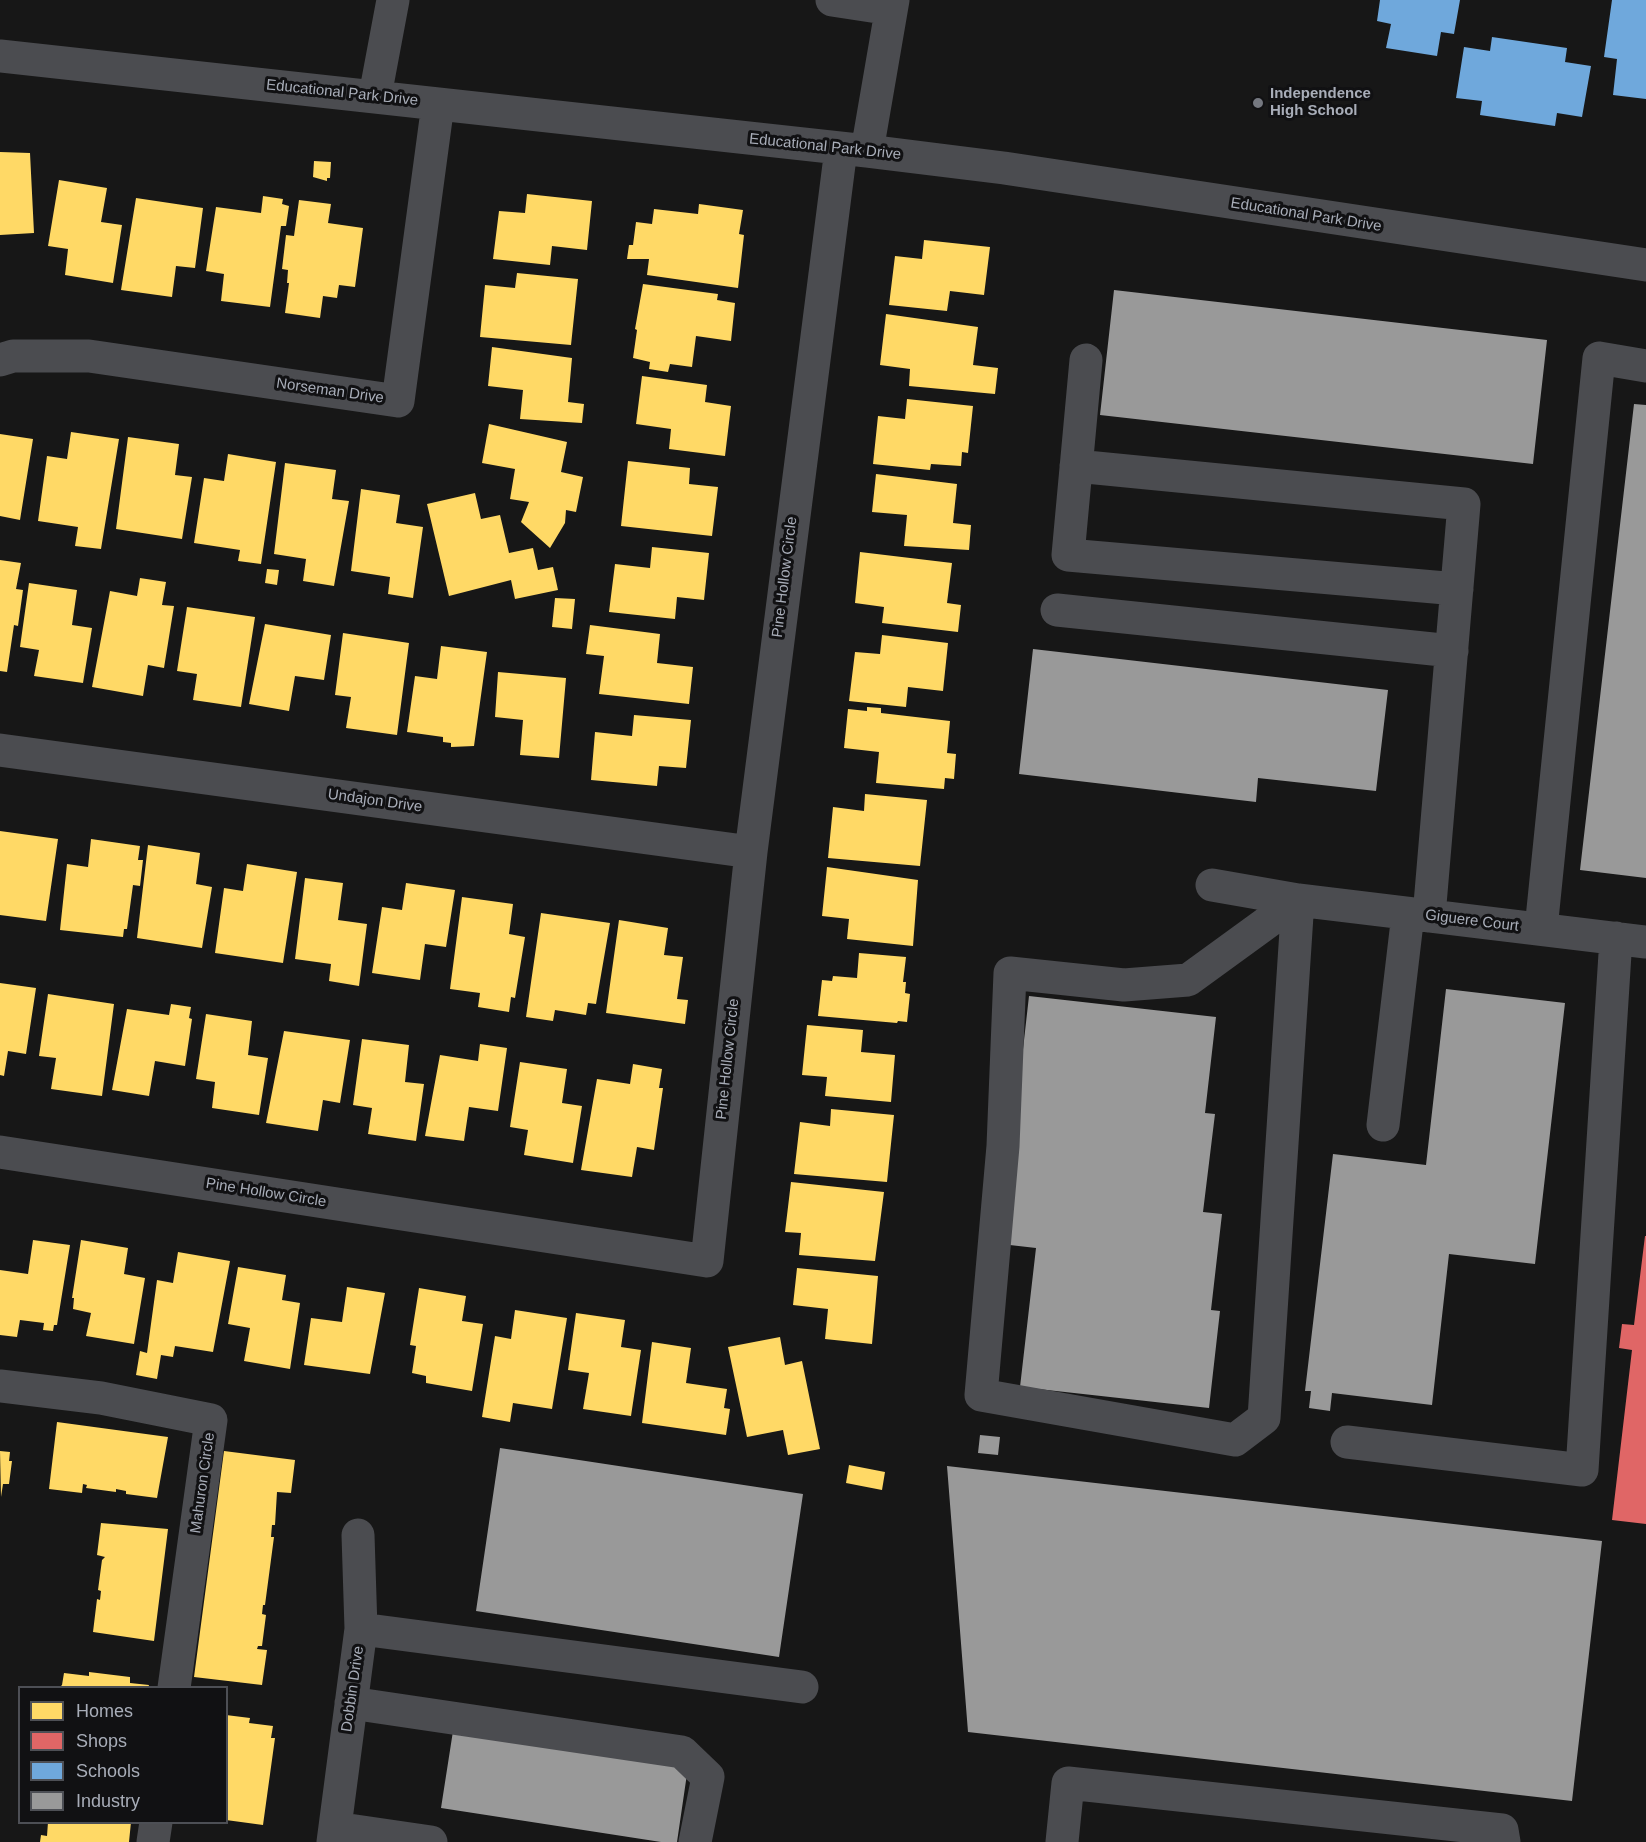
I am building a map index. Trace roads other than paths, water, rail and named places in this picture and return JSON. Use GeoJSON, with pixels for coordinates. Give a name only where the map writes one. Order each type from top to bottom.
{"type":"FeatureCollection","features":[{"type":"Feature","properties":{"kind":"street"},"geometry":{"type":"LineString","coordinates":[[375,96],[393,0]]}},
{"type":"Feature","properties":{"kind":"street"},"geometry":{"type":"LineString","coordinates":[[832,0],[892,4]]}},
{"type":"Feature","properties":{"kind":"street","name":"Pine Hollow Circle"},"geometry":{"type":"LineString","coordinates":[[0,1152],[706,1261],[751,852],[854,150],[892,4]]}},
{"type":"Feature","properties":{"kind":"street","name":"Educational Park Drive"},"geometry":{"type":"LineString","coordinates":[[0,56],[375,96],[1004,168],[1646,265]]}},
{"type":"Feature","properties":{"kind":"street","name":"Norseman Drive"},"geometry":{"type":"LineString","coordinates":[[0,360],[13,356],[89,356],[398,401],[438,104]]}},
{"type":"Feature","properties":{"kind":"street"},"geometry":{"type":"LineString","coordinates":[[1541,930],[1599,358],[1646,366]]}},
{"type":"Feature","properties":{"kind":"street"},"geometry":{"type":"LineString","coordinates":[[1086,360],[1068,555],[1457,589]]}},
{"type":"Feature","properties":{"kind":"street"},"geometry":{"type":"LineString","coordinates":[[1076,466],[1464,504],[1452,651],[1419,915],[1383,1125]]}},
{"type":"Feature","properties":{"kind":"street"},"geometry":{"type":"LineString","coordinates":[[1057,610],[1452,651]]}},
{"type":"Feature","properties":{"kind":"street","name":"Undajon Drive"},"geometry":{"type":"LineString","coordinates":[[0,750],[751,852]]}},
{"type":"Feature","properties":{"kind":"street","name":"Giguere Court"},"geometry":{"type":"LineString","coordinates":[[1212,885],[1298,900],[1631,940]]}},
{"type":"Feature","properties":{"kind":"street"},"geometry":{"type":"LineString","coordinates":[[1298,900],[1264,1418],[1235,1440],[981,1395],[1003,1146],[1010,973],[1124,985],[1188,980],[1298,900]]}},
{"type":"Feature","properties":{"kind":"street"},"geometry":{"type":"LineString","coordinates":[[1347,1442],[1581,1470],[1631,940]]}},
{"type":"Feature","properties":{"kind":"street","name":"Mahuron Circle"},"geometry":{"type":"LineString","coordinates":[[0,1386],[100,1398],[212,1420],[174,1686]]}},
{"type":"Feature","properties":{"kind":"street","name":"Dobbin Drive"},"geometry":{"type":"LineString","coordinates":[[334,1835],[361,1629],[358,1534]]}},
{"type":"Feature","properties":{"kind":"street"},"geometry":{"type":"LineString","coordinates":[[361,1629],[802,1687]]}},
{"type":"Feature","properties":{"kind":"street"},"geometry":{"type":"LineString","coordinates":[[351,1703],[682,1752],[708,1777],[695,1842]]}},
{"type":"Feature","properties":{"kind":"street"},"geometry":{"type":"LineString","coordinates":[[1062,1842],[1068,1783],[1502,1830],[1504,1842]]}},
{"type":"Feature","properties":{"kind":"street"},"geometry":{"type":"LineString","coordinates":[[153,1842],[156,1824]]}},
{"type":"Feature","properties":{"kind":"street"},"geometry":{"type":"LineString","coordinates":[[334,1835],[431,1842]]}},
{"type":"Feature","properties":{"kind":"place","name":"Independence High School"},"geometry":{"type":"Point","coordinates":[1258,103]}}]}
